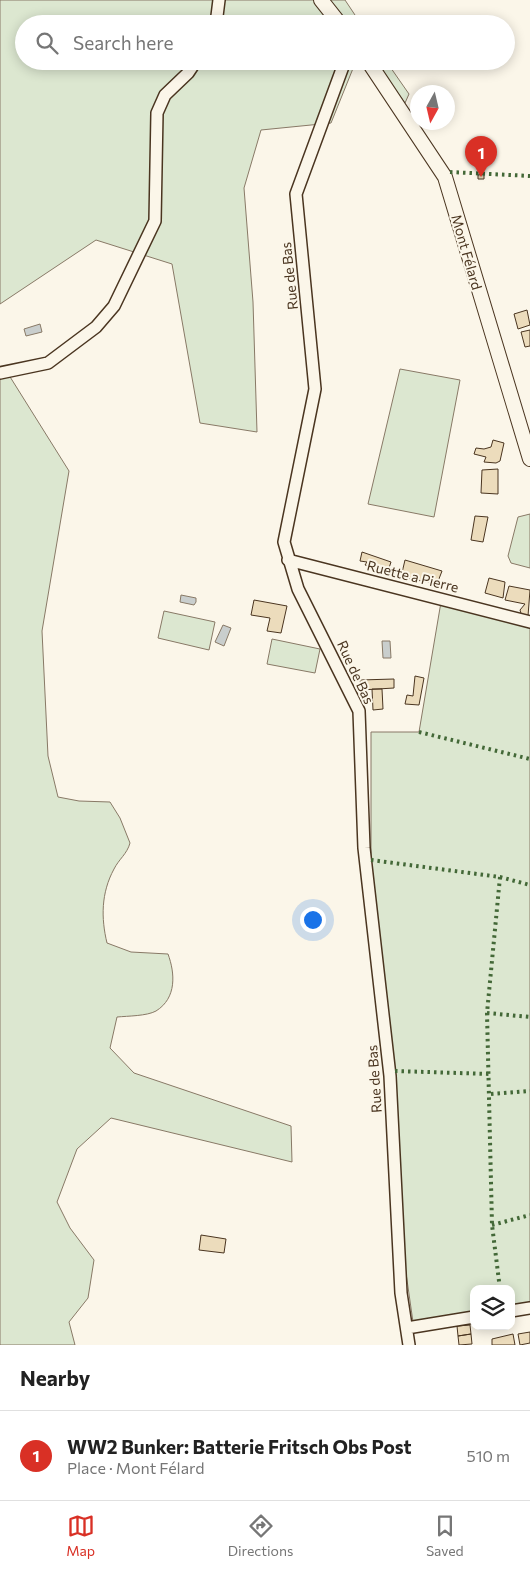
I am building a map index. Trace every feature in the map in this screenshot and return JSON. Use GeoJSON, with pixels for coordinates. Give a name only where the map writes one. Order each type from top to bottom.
{"type":"FeatureCollection","features":[{"type":"Feature","properties":{"kind":"main road"},"geometry":{"type":"LineString","coordinates":[[321,0],[333,15]]}},
{"type":"Feature","properties":{"kind":"main road","name":"Mont Félard"},"geometry":{"type":"LineString","coordinates":[[374,70],[445,177],[530,459]]}},
{"type":"Feature","properties":{"kind":"street"},"geometry":{"type":"LineString","coordinates":[[218,15],[220,0]]}},
{"type":"Feature","properties":{"kind":"street"},"geometry":{"type":"LineString","coordinates":[[0,373],[48,363],[96,326],[114,306],[155,221],[157,113],[165,96],[190,70]]}},
{"type":"Feature","properties":{"kind":"street","name":"Rue de Bas"},"geometry":{"type":"LineString","coordinates":[[342,70],[296,194],[316,389],[284,542],[298,589],[359,711],[364,848],[390,1076],[401,1294],[409,1345]]}},
{"type":"Feature","properties":{"kind":"street","name":"Ruette a Pierre"},"geometry":{"type":"LineString","coordinates":[[288,560],[530,622]]}},
{"type":"Feature","properties":{"kind":"street"},"geometry":{"type":"LineString","coordinates":[[515,1310],[530,1308]]}},
{"type":"Feature","properties":{"kind":"street"},"geometry":{"type":"LineString","coordinates":[[407,1328],[470,1318]]}},
{"type":"Feature","properties":{"kind":"green space"},"geometry":{"type":"Polygon","coordinates":[[[0,0],[345,0],[355,15],[15,15],[15,70],[352,70],[331,123],[261,130],[244,188],[253,302],[257,432],[200,423],[172,264],[96,240],[0,304],[0,0]]]}},
{"type":"Feature","properties":{"kind":"green space"},"geometry":{"type":"Polygon","coordinates":[[[381,70],[392,70],[409,94],[405,103],[381,70]]]}},
{"type":"Feature","properties":{"kind":"green space"},"geometry":{"type":"Polygon","coordinates":[[[400,369],[460,380],[434,517],[368,504],[400,369]]]}},
{"type":"Feature","properties":{"kind":"green space"},"geometry":{"type":"Polygon","coordinates":[[[7,372],[69,471],[42,631],[48,756],[58,797],[79,801],[110,802],[120,818],[130,843],[114,869],[104,896],[103,915],[107,943],[131,952],[168,954],[172,969],[171,992],[163,1006],[148,1014],[117,1017],[110,1048],[134,1073],[291,1126],[292,1162],[111,1118],[77,1149],[57,1202],[70,1228],[94,1260],[88,1298],[69,1322],[75,1345],[0,1345],[0,373],[7,372]]]}},
{"type":"Feature","properties":{"kind":"green space"},"geometry":{"type":"Polygon","coordinates":[[[530,514],[530,568],[511,563],[508,556],[518,517],[530,514]]]}},
{"type":"Feature","properties":{"kind":"green space"},"geometry":{"type":"Polygon","coordinates":[[[441,602],[530,625],[530,1304],[515,1306],[515,1285],[470,1285],[470,1314],[413,1322],[402,1245],[395,1071],[371,860],[371,732],[419,732],[441,602]]]}},
{"type":"Feature","properties":{"kind":"green space"},"geometry":{"type":"Polygon","coordinates":[[[164,611],[215,622],[209,650],[158,638],[164,611]]]}},
{"type":"Feature","properties":{"kind":"green space"},"geometry":{"type":"Polygon","coordinates":[[[272,639],[320,649],[315,673],[267,664],[272,639]]]}},
{"type":"Feature","properties":{"kind":"shaded area"},"geometry":{"type":"Polygon","coordinates":[[[40,324],[42,332],[26,336],[24,329],[40,324]]]}},
{"type":"Feature","properties":{"kind":"shaded area"},"geometry":{"type":"Polygon","coordinates":[[[181,595],[196,598],[196,602],[194,605],[180,602],[181,595]]]}},
{"type":"Feature","properties":{"kind":"shaded area"},"geometry":{"type":"Polygon","coordinates":[[[223,625],[231,628],[224,646],[215,642],[223,625]]]}},
{"type":"Feature","properties":{"kind":"shaded area"},"geometry":{"type":"Polygon","coordinates":[[[382,641],[390,641],[391,658],[383,658],[382,641]]]}},
{"type":"Feature","properties":{"kind":"building"},"geometry":{"type":"Polygon","coordinates":[[[484,174],[484,179],[478,179],[478,175],[484,174]]]}},
{"type":"Feature","properties":{"kind":"building"},"geometry":{"type":"Polygon","coordinates":[[[527,310],[530,325],[518,329],[514,314],[527,310]]]}},
{"type":"Feature","properties":{"kind":"building"},"geometry":{"type":"Polygon","coordinates":[[[530,330],[530,346],[525,347],[521,332],[530,330]]]}},
{"type":"Feature","properties":{"kind":"building"},"geometry":{"type":"Polygon","coordinates":[[[493,440],[504,443],[500,461],[496,463],[484,462],[486,457],[474,454],[476,448],[484,449],[491,447],[493,440]]]}},
{"type":"Feature","properties":{"kind":"building"},"geometry":{"type":"Polygon","coordinates":[[[498,469],[498,494],[481,493],[482,470],[498,469]]]}},
{"type":"Feature","properties":{"kind":"building"},"geometry":{"type":"Polygon","coordinates":[[[475,516],[488,517],[483,542],[471,540],[475,516]]]}},
{"type":"Feature","properties":{"kind":"building"},"geometry":{"type":"Polygon","coordinates":[[[362,552],[391,562],[388,571],[365,565],[367,562],[360,561],[362,552]]]}},
{"type":"Feature","properties":{"kind":"building"},"geometry":{"type":"Polygon","coordinates":[[[405,560],[442,571],[437,584],[401,577],[405,560]]]}},
{"type":"Feature","properties":{"kind":"building"},"geometry":{"type":"Polygon","coordinates":[[[489,578],[505,582],[503,598],[485,593],[489,578]]]}},
{"type":"Feature","properties":{"kind":"building"},"geometry":{"type":"Polygon","coordinates":[[[509,586],[530,590],[528,616],[522,617],[520,610],[525,604],[505,600],[509,586]]]}},
{"type":"Feature","properties":{"kind":"building"},"geometry":{"type":"Polygon","coordinates":[[[254,600],[287,606],[281,633],[267,631],[270,618],[251,615],[254,600]]]}},
{"type":"Feature","properties":{"kind":"building"},"geometry":{"type":"Polygon","coordinates":[[[415,676],[424,678],[419,705],[405,704],[407,695],[413,696],[415,676]]]}},
{"type":"Feature","properties":{"kind":"building"},"geometry":{"type":"Polygon","coordinates":[[[394,679],[394,688],[361,690],[360,680],[394,679]]]}},
{"type":"Feature","properties":{"kind":"building"},"geometry":{"type":"Polygon","coordinates":[[[372,689],[382,689],[383,709],[373,710],[372,689]]]}},
{"type":"Feature","properties":{"kind":"building"},"geometry":{"type":"Polygon","coordinates":[[[201,1235],[226,1239],[224,1253],[199,1250],[201,1235]]]}},
{"type":"Feature","properties":{"kind":"building"},"geometry":{"type":"Polygon","coordinates":[[[470,1325],[471,1334],[458,1336],[457,1326],[470,1325]]]}},
{"type":"Feature","properties":{"kind":"building"},"geometry":{"type":"Polygon","coordinates":[[[530,1332],[530,1343],[520,1345],[518,1334],[530,1332]]]}},
{"type":"Feature","properties":{"kind":"building"},"geometry":{"type":"Polygon","coordinates":[[[471,1334],[472,1344],[459,1345],[458,1336],[471,1334]]]}},
{"type":"Feature","properties":{"kind":"building"},"geometry":{"type":"Polygon","coordinates":[[[513,1334],[515,1345],[492,1345],[492,1339],[513,1334]]]}},
{"type":"Feature","properties":{"kind":"hedge"},"geometry":{"type":"LineString","coordinates":[[450,172],[530,176]]}},
{"type":"Feature","properties":{"kind":"hedge"},"geometry":{"type":"LineString","coordinates":[[419,732],[530,759]]}},
{"type":"Feature","properties":{"kind":"hedge"},"geometry":{"type":"LineString","coordinates":[[371,860],[500,877],[530,885]]}},
{"type":"Feature","properties":{"kind":"hedge"},"geometry":{"type":"LineString","coordinates":[[500,877],[487,1013],[492,1225],[500,1285]]}},
{"type":"Feature","properties":{"kind":"hedge"},"geometry":{"type":"LineString","coordinates":[[487,1013],[530,1017]]}},
{"type":"Feature","properties":{"kind":"hedge"},"geometry":{"type":"LineString","coordinates":[[395,1071],[490,1074]]}},
{"type":"Feature","properties":{"kind":"hedge"},"geometry":{"type":"LineString","coordinates":[[491,1094],[530,1091]]}},
{"type":"Feature","properties":{"kind":"hedge"},"geometry":{"type":"LineString","coordinates":[[492,1225],[530,1215]]}},
{"type":"Feature","properties":{"kind":"place","name":"WW2 Bunker: Batterie Fritsch Obs Post"},"geometry":{"type":"Point","coordinates":[481,177]}}]}
